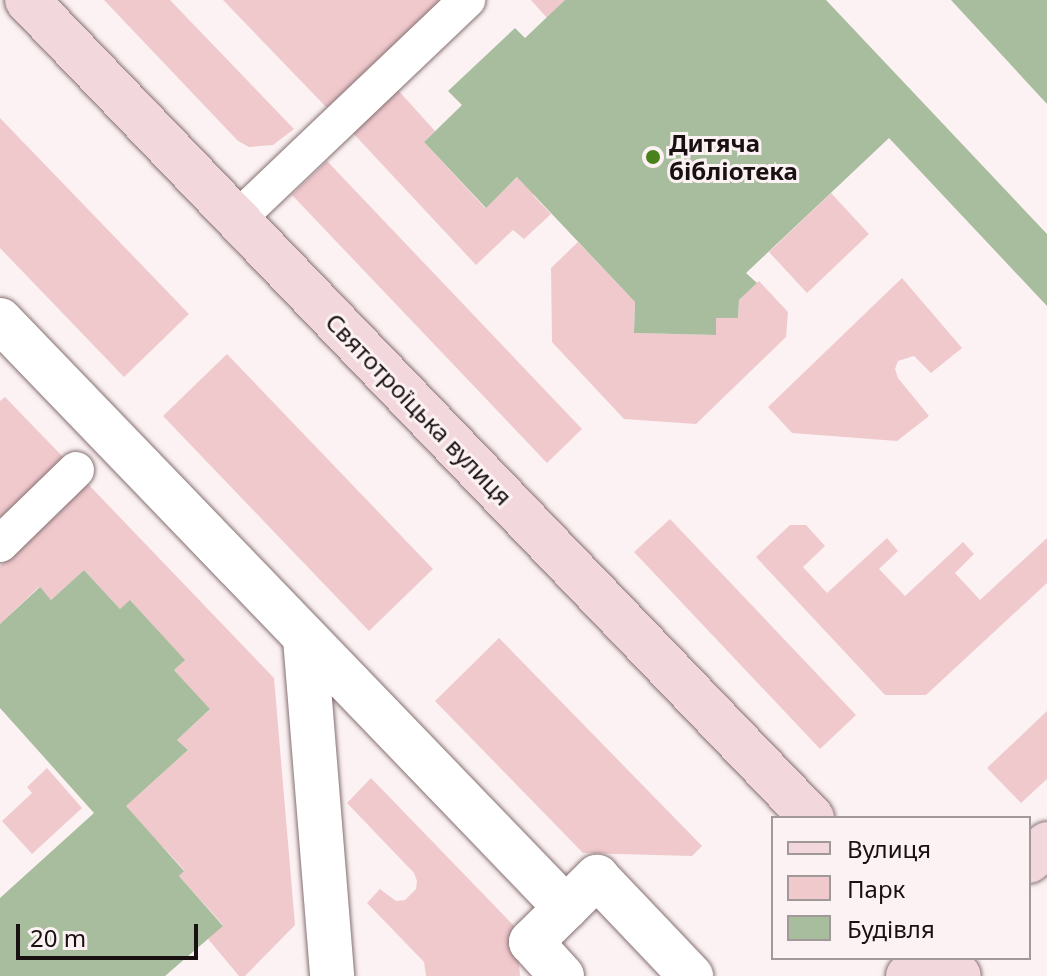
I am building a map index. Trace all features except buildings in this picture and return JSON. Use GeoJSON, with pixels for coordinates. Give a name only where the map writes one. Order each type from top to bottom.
{"type":"FeatureCollection","features":[{"type":"Feature","properties":{"kind":"street","name":"Святотроїцька вулиця"},"geometry":{"type":"LineString","coordinates":[[27,0],[810,816]]}},
{"type":"Feature","properties":{"kind":"street"},"geometry":{"type":"LineString","coordinates":[[0,320],[566,908]]}},
{"type":"Feature","properties":{"kind":"street"},"geometry":{"type":"LineString","coordinates":[[305,638],[332,976]]}},
{"type":"Feature","properties":{"kind":"street"},"geometry":{"type":"LineString","coordinates":[[1031,859],[1047,844]]}},
{"type":"Feature","properties":{"kind":"street"},"geometry":{"type":"LineString","coordinates":[[562,976],[531,942],[597,877],[691,976]]}},
{"type":"Feature","properties":{"kind":"street"},"geometry":{"type":"LineString","coordinates":[[908,976],[925,960]]}},
{"type":"Feature","properties":{"kind":"street"},"geometry":{"type":"LineString","coordinates":[[943,960],[959,976]]}},
{"type":"Feature","properties":{"kind":"lane"},"geometry":{"type":"LineString","coordinates":[[237,219],[467,0]]}},
{"type":"Feature","properties":{"kind":"lane"},"geometry":{"type":"LineString","coordinates":[[0,544],[76,470]]}},
{"type":"Feature","properties":{"kind":"green space"},"geometry":{"type":"Polygon","coordinates":[[[104,0],[170,0],[294,129],[273,145],[249,147],[238,141],[104,0]]]}},
{"type":"Feature","properties":{"kind":"green space"},"geometry":{"type":"Polygon","coordinates":[[[223,0],[442,0],[327,108],[223,0]]]}},
{"type":"Feature","properties":{"kind":"green space"},"geometry":{"type":"Polygon","coordinates":[[[531,0],[565,0],[547,18],[531,0]]]}},
{"type":"Feature","properties":{"kind":"green space"},"geometry":{"type":"Polygon","coordinates":[[[396,88],[435,131],[424,142],[485,208],[523,172],[539,189],[533,195],[551,214],[524,239],[513,230],[476,265],[351,131],[396,88]]]}},
{"type":"Feature","properties":{"kind":"green space"},"geometry":{"type":"Polygon","coordinates":[[[0,118],[189,314],[124,377],[0,248],[0,118]]]}},
{"type":"Feature","properties":{"kind":"green space"},"geometry":{"type":"Polygon","coordinates":[[[327,161],[582,429],[547,463],[292,195],[327,161]]]}},
{"type":"Feature","properties":{"kind":"green space"},"geometry":{"type":"Polygon","coordinates":[[[831,193],[869,234],[807,293],[769,252],[831,193]]]}},
{"type":"Feature","properties":{"kind":"green space"},"geometry":{"type":"Polygon","coordinates":[[[578,242],[635,302],[634,333],[715,335],[716,318],[738,318],[739,300],[759,281],[788,312],[786,337],[696,424],[624,419],[552,342],[551,268],[578,242]]]}},
{"type":"Feature","properties":{"kind":"green space"},"geometry":{"type":"Polygon","coordinates":[[[902,278],[962,348],[931,373],[914,356],[898,361],[895,369],[898,378],[929,416],[897,441],[792,433],[768,407],[902,278]]]}},
{"type":"Feature","properties":{"kind":"green space"},"geometry":{"type":"Polygon","coordinates":[[[227,354],[433,569],[369,631],[163,416],[227,354]]]}},
{"type":"Feature","properties":{"kind":"green space"},"geometry":{"type":"Polygon","coordinates":[[[5,397],[65,459],[0,522],[0,401],[5,397]]]}},
{"type":"Feature","properties":{"kind":"green space"},"geometry":{"type":"Polygon","coordinates":[[[86,482],[274,678],[295,925],[245,976],[239,976],[208,939],[223,925],[179,876],[184,870],[164,848],[94,813],[138,795],[188,750],[177,740],[210,709],[174,670],[184,660],[131,601],[120,609],[84,570],[51,600],[39,587],[0,624],[0,566],[86,482]]]}},
{"type":"Feature","properties":{"kind":"green space"},"geometry":{"type":"Polygon","coordinates":[[[670,519],[856,715],[820,749],[634,552],[670,519]]]}},
{"type":"Feature","properties":{"kind":"green space"},"geometry":{"type":"Polygon","coordinates":[[[790,525],[806,525],[825,546],[803,567],[827,593],[887,538],[898,551],[879,569],[905,596],[963,542],[974,554],[955,573],[980,600],[1047,538],[1047,583],[926,695],[885,695],[756,557],[790,525]]]}},
{"type":"Feature","properties":{"kind":"green space"},"geometry":{"type":"Polygon","coordinates":[[[499,638],[702,846],[692,856],[583,853],[435,701],[499,638]]]}},
{"type":"Feature","properties":{"kind":"green space"},"geometry":{"type":"Polygon","coordinates":[[[1047,711],[1047,779],[1021,803],[987,768],[1047,711]]]}},
{"type":"Feature","properties":{"kind":"green space"},"geometry":{"type":"Polygon","coordinates":[[[47,768],[82,808],[32,854],[2,821],[32,793],[27,787],[47,768]]]}},
{"type":"Feature","properties":{"kind":"green space"},"geometry":{"type":"Polygon","coordinates":[[[371,778],[516,928],[520,976],[426,976],[424,962],[367,903],[380,889],[396,901],[405,900],[416,889],[417,881],[414,873],[347,803],[371,778]]]}},
{"type":"Feature","properties":{"kind":"place","name":"Дитяча бібліотека"},"geometry":{"type":"Point","coordinates":[653,157]}}]}
